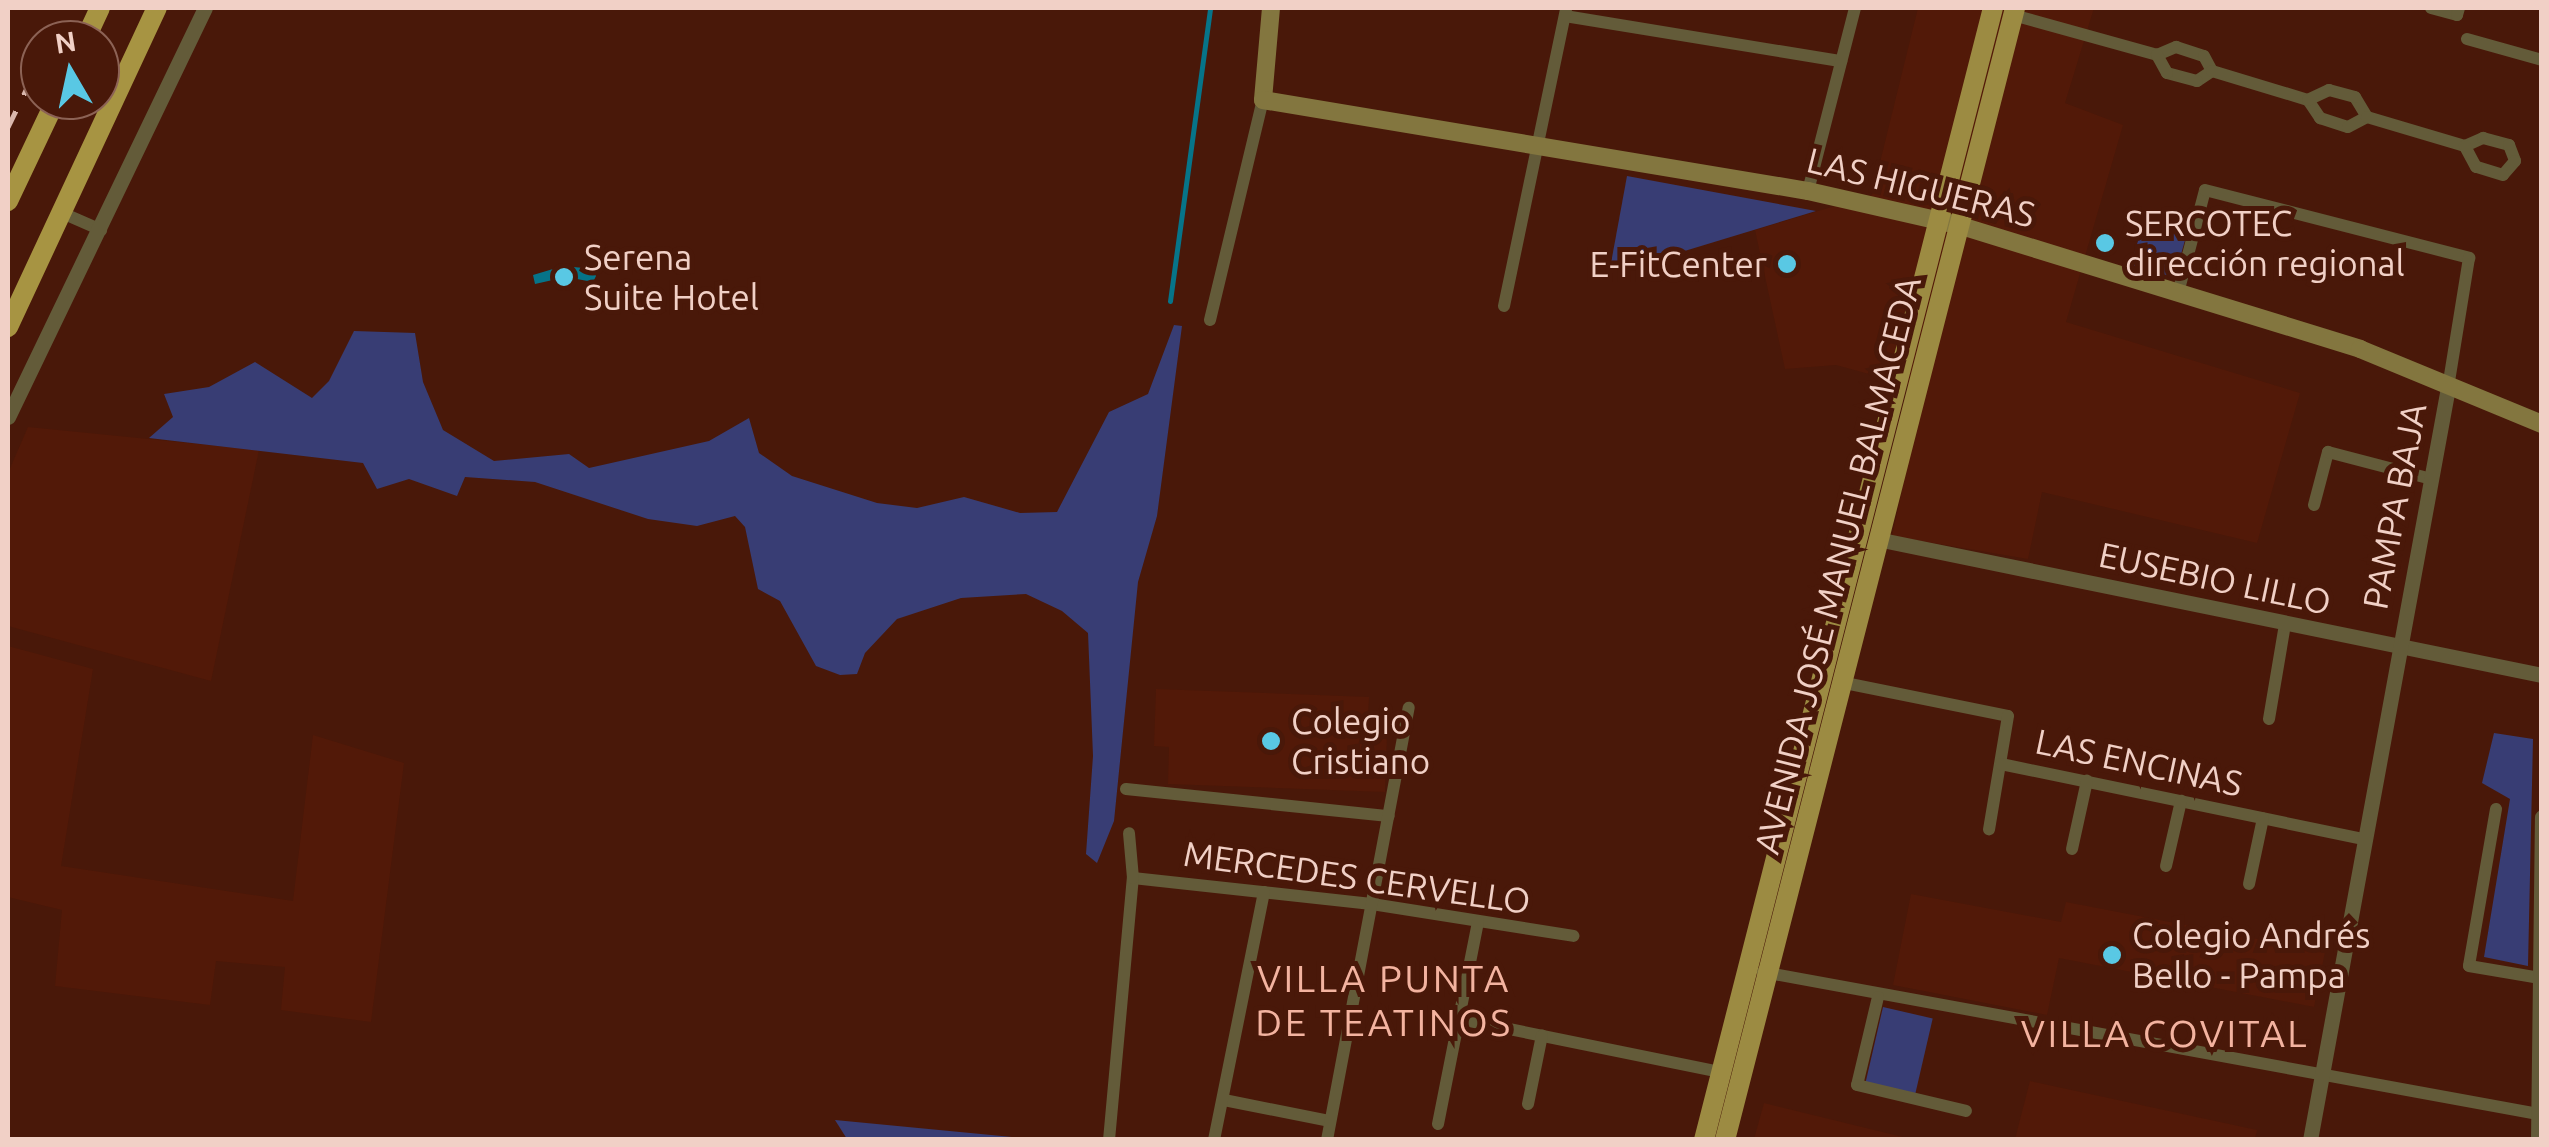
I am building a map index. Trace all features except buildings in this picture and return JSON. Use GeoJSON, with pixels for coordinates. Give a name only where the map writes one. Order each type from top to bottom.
{"type":"FeatureCollection","features":[{"type":"Feature","properties":{"kind":"highway"},"geometry":{"type":"LineString","coordinates":[[8,327],[158,8]]}},
{"type":"Feature","properties":{"kind":"highway"},"geometry":{"type":"LineString","coordinates":[[8,201],[46,120]]}},
{"type":"Feature","properties":{"kind":"main road"},"geometry":{"type":"LineString","coordinates":[[1263,100],[1272,8]]}},
{"type":"Feature","properties":{"kind":"main road","name":"AVENIDA JOSÉ MANUEL BALMACEDA"},"geometry":{"type":"LineString","coordinates":[[1725,1140],[1757,971],[1884,424],[1948,223],[2007,10]]}},
{"type":"Feature","properties":{"kind":"main road","name":"LAS HIGUERAS"},"geometry":{"type":"LineString","coordinates":[[1263,100],[1808,191],[1948,223],[2360,349],[2542,424]]}},
{"type":"Feature","properties":{"kind":"main road","name":"AVENIDA JOSÉ MANUEL BALMACEDA"},"geometry":{"type":"LineString","coordinates":[[1704,1140],[1721,1072],[1757,971],[1840,682],[1877,538],[1948,223]]}},
{"type":"Feature","properties":{"kind":"main road"},"geometry":{"type":"LineString","coordinates":[[1877,538],[1865,514],[1884,424]]}},
{"type":"Feature","properties":{"kind":"street"},"geometry":{"type":"LineString","coordinates":[[8,417],[206,8]]}},
{"type":"Feature","properties":{"kind":"street"},"geometry":{"type":"LineString","coordinates":[[1808,191],[1855,8]]}},
{"type":"Feature","properties":{"kind":"street"},"geometry":{"type":"LineString","coordinates":[[2431,8],[2458,11]]}},
{"type":"Feature","properties":{"kind":"street"},"geometry":{"type":"LineString","coordinates":[[2007,10],[2157,55],[2176,47],[2204,56],[2212,71],[2308,100],[2320,118],[2348,126],[2367,116]]}},
{"type":"Feature","properties":{"kind":"street"},"geometry":{"type":"LineString","coordinates":[[1504,306],[1565,12],[1841,61]]}},
{"type":"Feature","properties":{"kind":"street"},"geometry":{"type":"LineString","coordinates":[[2467,39],[2542,60]]}},
{"type":"Feature","properties":{"kind":"street"},"geometry":{"type":"LineString","coordinates":[[2157,55],[2167,73],[2197,81],[2212,71]]}},
{"type":"Feature","properties":{"kind":"street"},"geometry":{"type":"LineString","coordinates":[[2308,100],[2329,90],[2355,97],[2367,116],[2465,146]]}},
{"type":"Feature","properties":{"kind":"street"},"geometry":{"type":"LineString","coordinates":[[1210,320],[1263,100]]}},
{"type":"Feature","properties":{"kind":"street","name":"PAMPA BAJA"},"geometry":{"type":"LineString","coordinates":[[2178,294],[2205,190],[2469,258],[2310,1140]]}},
{"type":"Feature","properties":{"kind":"street"},"geometry":{"type":"LineString","coordinates":[[60,212],[100,230]]}},
{"type":"Feature","properties":{"kind":"street"},"geometry":{"type":"LineString","coordinates":[[2314,505],[2328,452],[2428,478]]}},
{"type":"Feature","properties":{"kind":"street","name":"EUSEBIO LILLO"},"geometry":{"type":"LineString","coordinates":[[1877,538],[2542,675]]}},
{"type":"Feature","properties":{"kind":"street"},"geometry":{"type":"LineString","coordinates":[[2269,719],[2285,624]]}},
{"type":"Feature","properties":{"kind":"street","name":"LAS ENCINAS"},"geometry":{"type":"LineString","coordinates":[[1840,682],[2008,716],[2002,764],[2362,839]]}},
{"type":"Feature","properties":{"kind":"street"},"geometry":{"type":"LineString","coordinates":[[1327,1140],[1409,708]]}},
{"type":"Feature","properties":{"kind":"street"},"geometry":{"type":"LineString","coordinates":[[1989,830],[2002,764]]}},
{"type":"Feature","properties":{"kind":"street"},"geometry":{"type":"LineString","coordinates":[[2072,849],[2087,782]]}},
{"type":"Feature","properties":{"kind":"street"},"geometry":{"type":"LineString","coordinates":[[1126,789],[1389,816]]}},
{"type":"Feature","properties":{"kind":"street"},"geometry":{"type":"LineString","coordinates":[[2166,866],[2181,801]]}},
{"type":"Feature","properties":{"kind":"street"},"geometry":{"type":"LineString","coordinates":[[2496,810],[2469,966],[2540,989]]}},
{"type":"Feature","properties":{"kind":"street"},"geometry":{"type":"LineString","coordinates":[[2538,1140],[2542,817]]}},
{"type":"Feature","properties":{"kind":"street"},"geometry":{"type":"LineString","coordinates":[[2249,884],[2263,818]]}},
{"type":"Feature","properties":{"kind":"street"},"geometry":{"type":"LineString","coordinates":[[1109,1140],[1133,878],[1130,834]]}},
{"type":"Feature","properties":{"kind":"street","name":"MERCEDES CERVELLO"},"geometry":{"type":"LineString","coordinates":[[1133,878],[1372,904],[1574,936]]}},
{"type":"Feature","properties":{"kind":"street"},"geometry":{"type":"LineString","coordinates":[[1214,1140],[1264,892]]}},
{"type":"Feature","properties":{"kind":"street"},"geometry":{"type":"LineString","coordinates":[[1438,1124],[1478,922]]}},
{"type":"Feature","properties":{"kind":"street"},"geometry":{"type":"LineString","coordinates":[[1757,971],[1878,997],[2538,1114]]}},
{"type":"Feature","properties":{"kind":"street"},"geometry":{"type":"LineString","coordinates":[[1878,997],[1856,1086],[1966,1111]]}},
{"type":"Feature","properties":{"kind":"street"},"geometry":{"type":"LineString","coordinates":[[1460,1019],[1721,1072]]}},
{"type":"Feature","properties":{"kind":"street"},"geometry":{"type":"LineString","coordinates":[[1528,1104],[1542,1035]]}},
{"type":"Feature","properties":{"kind":"street"},"geometry":{"type":"LineString","coordinates":[[1224,1100],[1329,1121]]}},
{"type":"Feature","properties":{"kind":"shaded area"},"geometry":{"type":"Polygon","coordinates":[[[1918,8],[2094,8],[2065,103],[2123,125],[2066,322],[2300,393],[2257,543],[2042,492],[2028,559],[1892,536],[1924,389],[1836,365],[1785,369],[1755,230],[1872,195],[1918,8]]]}},
{"type":"Feature","properties":{"kind":"shaded area"},"geometry":{"type":"Polygon","coordinates":[[[1627,176],[1816,211],[1609,274],[1627,176]]]}},
{"type":"Feature","properties":{"kind":"shaded area"},"geometry":{"type":"Polygon","coordinates":[[[2146,213],[2189,225],[2174,277],[2131,265],[2146,213]]]}},
{"type":"Feature","properties":{"kind":"shaded area","name":"Serena Suite Hotel"},"geometry":{"type":"Polygon","coordinates":[[[563,266],[594,269],[596,276],[593,282],[566,277],[535,284],[533,275],[563,266]]]}},
{"type":"Feature","properties":{"kind":"shaded area"},"geometry":{"type":"Polygon","coordinates":[[[1174,325],[1182,326],[1157,516],[1138,582],[1114,821],[1097,863],[1086,854],[1093,756],[1088,633],[1062,611],[1026,594],[961,598],[897,619],[865,653],[857,674],[840,675],[816,666],[780,601],[758,589],[745,527],[735,516],[697,526],[648,519],[535,482],[465,477],[457,496],[409,479],[377,489],[363,463],[149,438],[173,417],[164,394],[209,387],[255,362],[312,398],[329,381],[354,331],[415,333],[423,382],[443,430],[494,461],[569,454],[589,468],[709,441],[749,418],[759,453],[792,476],[877,503],[917,508],[964,497],[1020,513],[1057,512],[1109,412],[1148,394],[1174,325]]]}},
{"type":"Feature","properties":{"kind":"shaded area"},"geometry":{"type":"Polygon","coordinates":[[[28,427],[259,450],[211,681],[8,626],[8,473],[28,427]]]}},
{"type":"Feature","properties":{"kind":"shaded area"},"geometry":{"type":"Polygon","coordinates":[[[8,646],[93,669],[61,866],[293,901],[313,735],[404,763],[371,1022],[281,1010],[285,967],[216,961],[210,1005],[55,986],[62,910],[8,897],[8,646]]]}},
{"type":"Feature","properties":{"kind":"shaded area","name":"Colegio Cristiano"},"geometry":{"type":"Polygon","coordinates":[[[1156,689],[1369,697],[1367,734],[1387,735],[1385,792],[1168,784],[1169,747],[1154,746],[1156,689]]]}},
{"type":"Feature","properties":{"kind":"shaded area"},"geometry":{"type":"Polygon","coordinates":[[[2494,733],[2533,739],[2528,966],[2484,957],[2510,799],[2482,783],[2494,733]]]}},
{"type":"Feature","properties":{"kind":"shaded area","name":"Colegio Andrés Bello - Pampa"},"geometry":{"type":"Polygon","coordinates":[[[1911,894],[2061,922],[2066,902],[2325,952],[2314,1007],[2059,958],[2047,1015],[1893,985],[1911,894]]]}},
{"type":"Feature","properties":{"kind":"shaded area"},"geometry":{"type":"Polygon","coordinates":[[[1883,1007],[1933,1018],[1915,1093],[1866,1082],[1883,1007]]]}},
{"type":"Feature","properties":{"kind":"shaded area"},"geometry":{"type":"Polygon","coordinates":[[[2030,1081],[2257,1130],[2255,1139],[2015,1139],[2030,1081]]]}},
{"type":"Feature","properties":{"kind":"shaded area"},"geometry":{"type":"Polygon","coordinates":[[[1764,1103],[1911,1139],[1754,1139],[1764,1103]]]}},
{"type":"Feature","properties":{"kind":"shaded area"},"geometry":{"type":"Polygon","coordinates":[[[835,1120],[1012,1137],[1015,1139],[847,1139],[835,1120]]]}},
{"type":"Feature","properties":{"kind":"waterway"},"geometry":{"type":"LineString","coordinates":[[1170,301],[1210,8]]}},
{"type":"Feature","properties":{"kind":"railway"},"geometry":{"type":"LineString","coordinates":[[59,20],[65,8]]}},
{"type":"Feature","properties":{"kind":"railway"},"geometry":{"type":"LineString","coordinates":[[8,127],[20,102]]}},
{"type":"Feature","properties":{"kind":"place","name":"SERCOTEC dirección regional"},"geometry":{"type":"Point","coordinates":[2105,243]}},
{"type":"Feature","properties":{"kind":"place","name":"E-FitCenter"},"geometry":{"type":"Point","coordinates":[1787,264]}},
{"type":"Feature","properties":{"kind":"place","name":"Serena Suite Hotel"},"geometry":{"type":"Point","coordinates":[564,277]}},
{"type":"Feature","properties":{"kind":"place","name":"Colegio Cristiano"},"geometry":{"type":"Point","coordinates":[1271,741]}},
{"type":"Feature","properties":{"kind":"place","name":"Colegio Andrés Bello - Pampa"},"geometry":{"type":"Point","coordinates":[2112,955]}},
{"type":"Feature","properties":{"kind":"district","name":"VILLA PUNTA DE TEATINOS"},"geometry":{"type":"Point","coordinates":[1384,1001]}},
{"type":"Feature","properties":{"kind":"district","name":"VILLA COVITAL"},"geometry":{"type":"Point","coordinates":[2165,1034]}}]}
